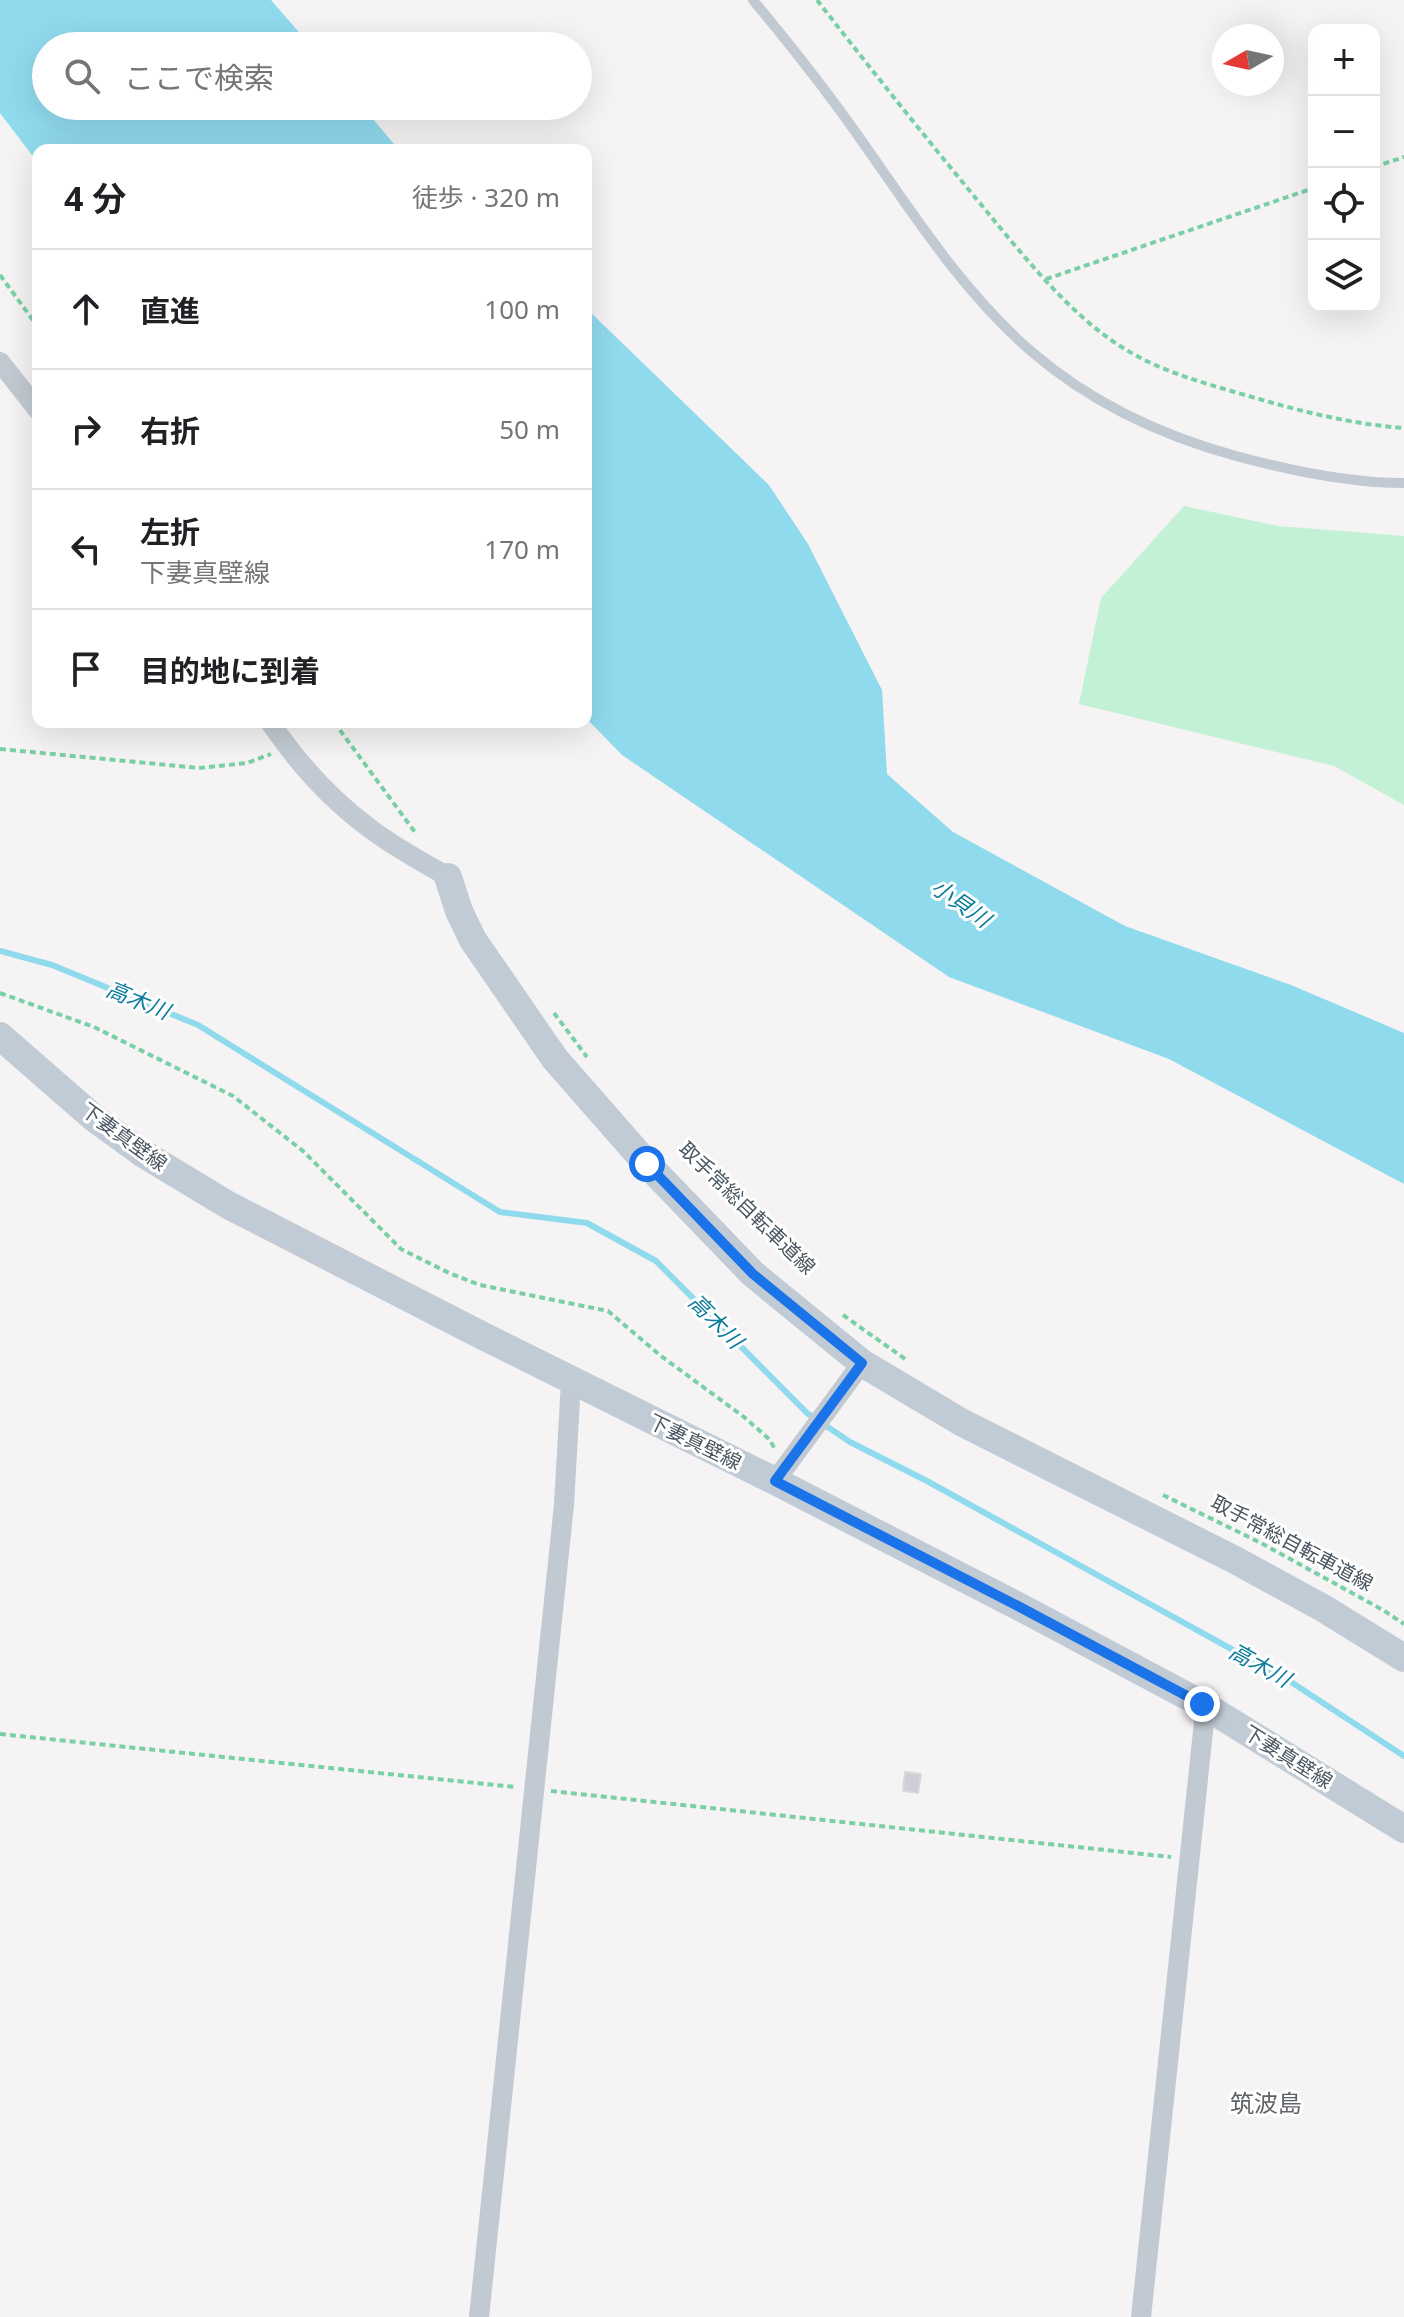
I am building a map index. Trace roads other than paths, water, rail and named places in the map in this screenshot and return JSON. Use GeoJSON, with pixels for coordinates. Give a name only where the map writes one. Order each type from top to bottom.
{"type":"FeatureCollection","features":[{"type":"Feature","properties":{"kind":"main road"},"geometry":{"type":"LineString","coordinates":[[448,877],[473,940],[555,1059],[647,1164],[753,1274],[862,1363],[961,1422],[1248,1567],[1404,1658]]}},
{"type":"Feature","properties":{"kind":"main road","name":"下妻真壁線"},"geometry":{"type":"LineString","coordinates":[[0,1036],[94,1118],[185,1180],[291,1238],[571,1381],[783,1471],[1016,1605],[1208,1708],[1404,1829]]}},
{"type":"Feature","properties":{"kind":"street"},"geometry":{"type":"LineString","coordinates":[[0,362],[32,402]]}},
{"type":"Feature","properties":{"kind":"street"},"geometry":{"type":"LineString","coordinates":[[274,728],[326,792],[369,829],[448,877]]}},
{"type":"Feature","properties":{"kind":"street"},"geometry":{"type":"LineString","coordinates":[[783,1471],[862,1363]]}},
{"type":"Feature","properties":{"kind":"street"},"geometry":{"type":"LineString","coordinates":[[479,2317],[564,1505],[571,1381]]}},
{"type":"Feature","properties":{"kind":"street"},"geometry":{"type":"LineString","coordinates":[[1141,2317],[1188,1859],[1208,1708]]}},
{"type":"Feature","properties":{"kind":"lane"},"geometry":{"type":"LineString","coordinates":[[753,0],[810,68],[911,214],[955,271],[1033,353],[1114,409],[1219,451],[1278,468],[1404,483]]}},
{"type":"Feature","properties":{"kind":"water"},"geometry":{"type":"Polygon","coordinates":[[[0,0],[271,0],[299,32],[32,32],[32,120],[374,120],[394,144],[32,144],[32,155],[0,113],[0,0]]]}},
{"type":"Feature","properties":{"kind":"water","name":"小貝川"},"geometry":{"type":"Polygon","coordinates":[[[592,314],[769,485],[808,544],[882,690],[887,774],[953,832],[1125,926],[1291,985],[1404,1033],[1404,1184],[1169,1059],[949,977],[622,755],[592,724],[592,314]]]}},
{"type":"Feature","properties":{"kind":"waterway","name":"高木川"},"geometry":{"type":"LineString","coordinates":[[0,951],[52,965],[198,1025],[500,1212],[587,1223],[656,1261],[807,1413],[850,1442],[927,1481],[1291,1682],[1404,1756]]}},
{"type":"Feature","properties":{"kind":"district","name":"筑波島"},"geometry":{"type":"Point","coordinates":[1266,2104]}}]}
